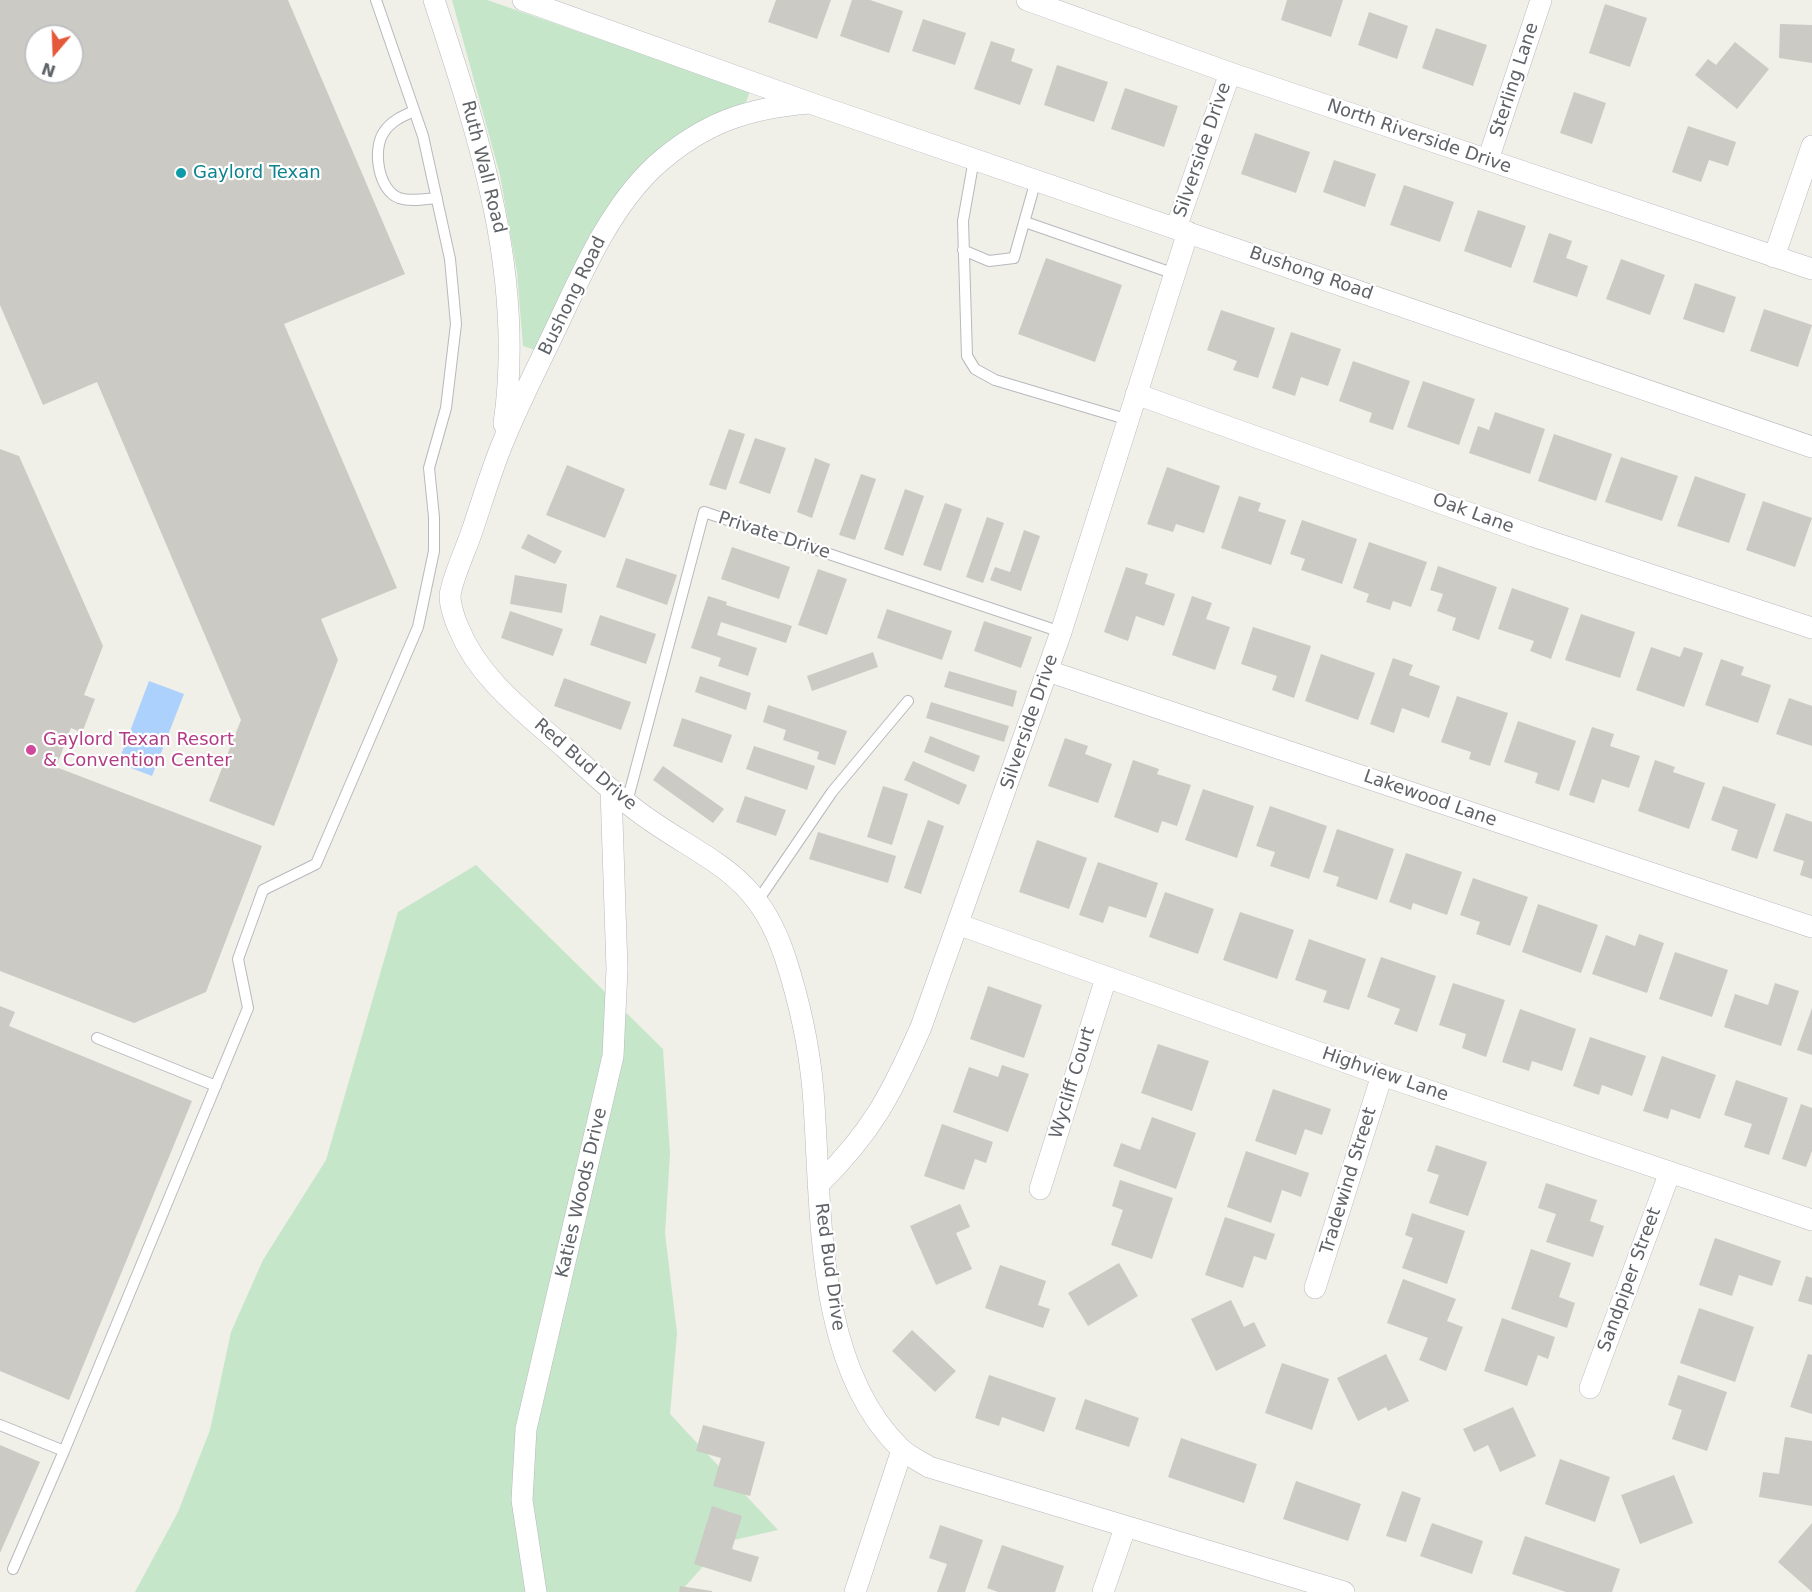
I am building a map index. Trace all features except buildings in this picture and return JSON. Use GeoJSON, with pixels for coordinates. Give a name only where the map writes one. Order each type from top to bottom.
{"type":"FeatureCollection","features":[{"type":"Feature","properties":{"kind":"street","name":"Ruth Wall Road"},"geometry":{"type":"LineString","coordinates":[[434,0],[479,139],[499,221],[511,352],[509,390],[501,445]]}},
{"type":"Feature","properties":{"kind":"street","name":"Bushong Road"},"geometry":{"type":"LineString","coordinates":[[523,0],[810,103],[1812,447]]}},
{"type":"Feature","properties":{"kind":"street","name":"North Riverside Drive"},"geometry":{"type":"LineString","coordinates":[[1027,0],[1230,73],[1812,269]]}},
{"type":"Feature","properties":{"kind":"street","name":"Sterling Lane"},"geometry":{"type":"LineString","coordinates":[[1488,160],[1541,0]]}},
{"type":"Feature","properties":{"kind":"street","name":"Silverside Drive"},"geometry":{"type":"LineString","coordinates":[[818,1185],[850,1153],[874,1122],[895,1086],[921,1027],[960,925],[1048,671],[1129,420],[1175,274],[1182,230],[1230,73]]}},
{"type":"Feature","properties":{"kind":"street","name":"Bushong Road"},"geometry":{"type":"LineString","coordinates":[[450,596],[501,445],[595,250],[635,187],[658,164],[716,124],[740,113],[770,106],[810,103]]}},
{"type":"Feature","properties":{"kind":"street"},"geometry":{"type":"LineString","coordinates":[[1774,257],[1812,146]]}},
{"type":"Feature","properties":{"kind":"street","name":"Oak Lane"},"geometry":{"type":"LineString","coordinates":[[1136,394],[1533,536],[1812,628]]}},
{"type":"Feature","properties":{"kind":"street","name":"Red Bud Drive"},"geometry":{"type":"LineString","coordinates":[[450,596],[458,627],[472,656],[507,697],[619,796],[728,870],[759,899],[783,950],[800,1003],[813,1085],[818,1185],[832,1314],[841,1347],[858,1385],[877,1419],[902,1450],[929,1467],[1338,1591]]}},
{"type":"Feature","properties":{"kind":"street","name":"Lakewood Lane"},"geometry":{"type":"LineString","coordinates":[[1048,671],[1812,927]]}},
{"type":"Feature","properties":{"kind":"street","name":"Katies Woods Drive"},"geometry":{"type":"LineString","coordinates":[[536,1592],[522,1500],[526,1429],[613,1056],[617,969],[619,796]]}},
{"type":"Feature","properties":{"kind":"street","name":"Highview Lane"},"geometry":{"type":"LineString","coordinates":[[960,925],[1382,1075],[1812,1220]]}},
{"type":"Feature","properties":{"kind":"street","name":"Wycliff Court"},"geometry":{"type":"LineString","coordinates":[[1040,1189],[1106,978]]}},
{"type":"Feature","properties":{"kind":"street","name":"Tradewind Street"},"geometry":{"type":"LineString","coordinates":[[1316,1288],[1382,1075]]}},
{"type":"Feature","properties":{"kind":"street","name":"Sandpiper Street"},"geometry":{"type":"LineString","coordinates":[[1590,1388],[1670,1172]]}},
{"type":"Feature","properties":{"kind":"street"},"geometry":{"type":"LineString","coordinates":[[855,1592],[902,1450]]}},
{"type":"Feature","properties":{"kind":"street"},"geometry":{"type":"LineString","coordinates":[[1103,1592],[1125,1528]]}},
{"type":"Feature","properties":{"kind":"lane"},"geometry":{"type":"LineString","coordinates":[[13,1569],[248,1008],[238,959],[263,890],[316,864],[418,627],[434,551],[434,517],[429,468],[446,408],[456,324],[450,260],[423,136],[376,0]]}},
{"type":"Feature","properties":{"kind":"lane"},"geometry":{"type":"LineString","coordinates":[[414,111],[393,122],[383,132],[378,145],[379,166],[386,187],[392,194],[412,200],[436,198]]}},
{"type":"Feature","properties":{"kind":"lane"},"geometry":{"type":"LineString","coordinates":[[974,159],[963,221],[964,333],[967,356],[975,369],[995,380],[1129,420]]}},
{"type":"Feature","properties":{"kind":"lane"},"geometry":{"type":"LineString","coordinates":[[963,250],[989,261],[1014,258],[1036,180]]}},
{"type":"Feature","properties":{"kind":"lane"},"geometry":{"type":"LineString","coordinates":[[1025,222],[1175,274]]}},
{"type":"Feature","properties":{"kind":"lane","name":"Private Drive"},"geometry":{"type":"LineString","coordinates":[[619,796],[704,512],[1061,632]]}},
{"type":"Feature","properties":{"kind":"lane"},"geometry":{"type":"LineString","coordinates":[[759,899],[832,792],[908,701]]}},
{"type":"Feature","properties":{"kind":"lane"},"geometry":{"type":"LineString","coordinates":[[97,1038],[216,1086]]}},
{"type":"Feature","properties":{"kind":"lane"},"geometry":{"type":"LineString","coordinates":[[0,1425],[64,1451]]}},
{"type":"Feature","properties":{"kind":"green space"},"geometry":{"type":"Polygon","coordinates":[[[452,0],[487,0],[750,91],[746,102],[706,121],[665,145],[643,163],[626,183],[596,228],[535,350],[523,346],[517,272],[500,175],[452,0]]]}},
{"type":"Feature","properties":{"kind":"green space"},"geometry":{"type":"Polygon","coordinates":[[[476,865],[663,1049],[670,1153],[665,1233],[677,1333],[670,1414],[778,1530],[725,1542],[680,1592],[135,1592],[178,1512],[210,1430],[231,1332],[263,1260],[326,1160],[398,912],[476,865]]]}},
{"type":"Feature","properties":{"kind":"water"},"geometry":{"type":"Polygon","coordinates":[[[149,681],[184,694],[152,776],[118,763],[149,681]]]}},
{"type":"Feature","properties":{"kind":"place","name":"Gaylord Texan"},"geometry":{"type":"Point","coordinates":[181,173]}},
{"type":"Feature","properties":{"kind":"place","name":"Gaylord Texan Resort & Convention Center"},"geometry":{"type":"Point","coordinates":[31,750]}}]}
